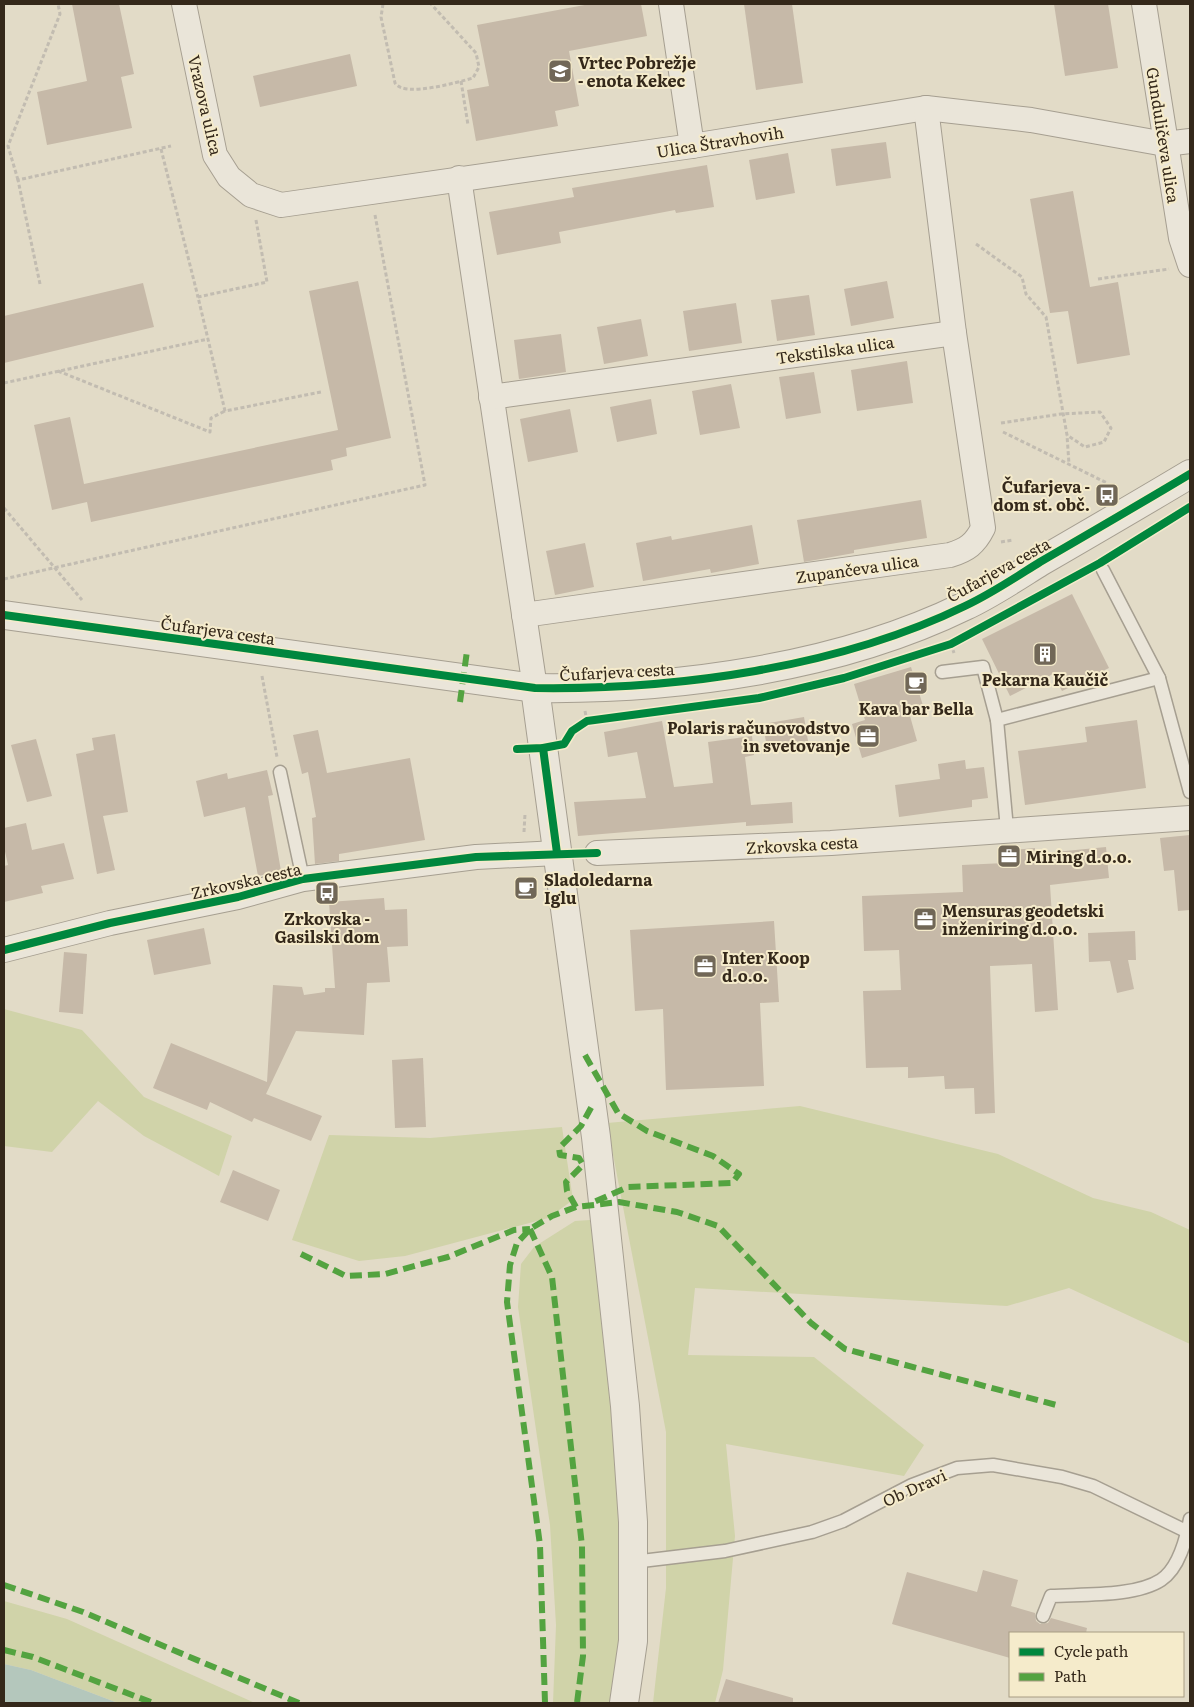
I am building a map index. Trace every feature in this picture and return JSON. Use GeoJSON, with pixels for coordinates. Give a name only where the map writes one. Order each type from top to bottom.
{"type":"FeatureCollection","features":[{"type":"Feature","properties":{"kind":"street","name":"Vrazova ulica"},"geometry":{"type":"LineString","coordinates":[[184,4],[215,155],[229,177],[252,203]]}},
{"type":"Feature","properties":{"kind":"street"},"geometry":{"type":"LineString","coordinates":[[671,4],[692,146]]}},
{"type":"Feature","properties":{"kind":"street","name":"Gunduličeva ulica"},"geometry":{"type":"LineString","coordinates":[[1144,4],[1181,238],[1180,267]]}},
{"type":"Feature","properties":{"kind":"street","name":"Ulica Štravhovih"},"geometry":{"type":"LineString","coordinates":[[252,203],[281,206],[459,178],[692,146],[926,108],[1031,120],[1165,144],[1190,141]]}},
{"type":"Feature","properties":{"kind":"street"},"geometry":{"type":"LineString","coordinates":[[926,108],[954,333]]}},
{"type":"Feature","properties":{"kind":"street"},"geometry":{"type":"LineString","coordinates":[[459,178],[535,688],[596,1136],[611,1269],[625,1406],[633,1522],[633,1641],[624,1703]]}},
{"type":"Feature","properties":{"kind":"street","name":"Tekstilska ulica"},"geometry":{"type":"LineString","coordinates":[[491,397],[954,333]]}},
{"type":"Feature","properties":{"kind":"street","name":"Zupančeva ulica"},"geometry":{"type":"LineString","coordinates":[[524,615],[950,555],[964,551],[977,541],[983,528],[954,333]]}},
{"type":"Feature","properties":{"kind":"street","name":"Čufarjeva cesta"},"geometry":{"type":"LineString","coordinates":[[4,615],[535,688],[580,689],[697,680],[764,669],[878,642],[966,606],[1190,474]]}},
{"type":"Feature","properties":{"kind":"street","name":"Zrkovska cesta"},"geometry":{"type":"LineString","coordinates":[[597,853],[831,843],[1007,829],[1190,818]]}},
{"type":"Feature","properties":{"kind":"street","name":"Zrkovska cesta"},"geometry":{"type":"LineString","coordinates":[[4,950],[110,924],[238,897],[303,880],[476,857],[557,853]]}},
{"type":"Feature","properties":{"kind":"lane"},"geometry":{"type":"LineString","coordinates":[[1103,570],[1159,678],[1190,792]]}},
{"type":"Feature","properties":{"kind":"lane"},"geometry":{"type":"LineString","coordinates":[[942,672],[983,667],[997,720],[1007,829]]}},
{"type":"Feature","properties":{"kind":"lane"},"geometry":{"type":"LineString","coordinates":[[997,720],[1159,678]]}},
{"type":"Feature","properties":{"kind":"lane"},"geometry":{"type":"LineString","coordinates":[[280,772],[303,880]]}},
{"type":"Feature","properties":{"kind":"lane","name":"Ob Dravi"},"geometry":{"type":"LineString","coordinates":[[633,1562],[725,1551],[812,1532],[843,1521],[912,1485],[957,1468],[993,1465],[1062,1477],[1093,1486],[1189,1528]]}},
{"type":"Feature","properties":{"kind":"lane"},"geometry":{"type":"LineString","coordinates":[[1043,1616],[1051,1596],[1139,1590],[1162,1580],[1179,1557],[1189,1528]]}},
{"type":"Feature","properties":{"kind":"path"},"geometry":{"type":"LineString","coordinates":[[40,284],[18,180],[8,146],[60,14],[58,4]]}},
{"type":"Feature","properties":{"kind":"path"},"geometry":{"type":"LineString","coordinates":[[383,4],[381,18],[397,87],[422,90],[473,78],[479,67],[476,54],[431,4]]}},
{"type":"Feature","properties":{"kind":"path"},"geometry":{"type":"LineString","coordinates":[[461,81],[468,125]]}},
{"type":"Feature","properties":{"kind":"path"},"geometry":{"type":"LineString","coordinates":[[18,180],[171,146]]}},
{"type":"Feature","properties":{"kind":"path"},"geometry":{"type":"LineString","coordinates":[[161,149],[225,411]]}},
{"type":"Feature","properties":{"kind":"path"},"geometry":{"type":"LineString","coordinates":[[198,297],[268,282],[252,203]]}},
{"type":"Feature","properties":{"kind":"path"},"geometry":{"type":"LineString","coordinates":[[4,579],[425,485],[373,207]]}},
{"type":"Feature","properties":{"kind":"path"},"geometry":{"type":"LineString","coordinates":[[976,244],[1022,277],[1026,294],[1046,317],[1061,414],[1067,435],[1069,464]]}},
{"type":"Feature","properties":{"kind":"path"},"geometry":{"type":"LineString","coordinates":[[1098,279],[1180,267]]}},
{"type":"Feature","properties":{"kind":"path"},"geometry":{"type":"LineString","coordinates":[[4,382],[208,339]]}},
{"type":"Feature","properties":{"kind":"path"},"geometry":{"type":"LineString","coordinates":[[57,370],[210,432],[211,418],[225,411],[321,392]]}},
{"type":"Feature","properties":{"kind":"path"},"geometry":{"type":"LineString","coordinates":[[1002,423],[1061,414],[1100,412],[1111,428],[1104,442],[1085,447],[1067,435]]}},
{"type":"Feature","properties":{"kind":"path"},"geometry":{"type":"LineString","coordinates":[[1003,432],[1107,482]]}},
{"type":"Feature","properties":{"kind":"path"},"geometry":{"type":"LineString","coordinates":[[4,508],[84,602]]}},
{"type":"Feature","properties":{"kind":"path"},"geometry":{"type":"LineString","coordinates":[[262,676],[280,772]]}},
{"type":"Feature","properties":{"kind":"path"},"geometry":{"type":"LineString","coordinates":[[524,838],[525,810]]}},
{"type":"Feature","properties":{"kind":"green space"},"geometry":{"type":"Polygon","coordinates":[[[4,1009],[82,1030],[144,1097],[232,1136],[219,1176],[144,1136],[98,1101],[52,1152],[4,1146],[4,1009]]]}},
{"type":"Feature","properties":{"kind":"green space"},"geometry":{"type":"Polygon","coordinates":[[[800,1106],[998,1154],[1093,1198],[1151,1212],[1190,1230],[1190,1344],[1069,1288],[1007,1306],[695,1288],[688,1355],[814,1357],[924,1445],[904,1476],[726,1444],[735,1536],[723,1670],[715,1703],[653,1703],[666,1588],[666,1432],[607,1123],[800,1106]]]}},
{"type":"Feature","properties":{"kind":"green space"},"geometry":{"type":"Polygon","coordinates":[[[562,1127],[573,1200],[548,1218],[405,1256],[359,1261],[292,1240],[329,1135],[430,1138],[562,1127]]]}},
{"type":"Feature","properties":{"kind":"green space"},"geometry":{"type":"Polygon","coordinates":[[[590,1220],[598,1269],[621,1517],[620,1647],[614,1703],[553,1703],[556,1625],[550,1525],[518,1307],[521,1264],[534,1247],[575,1221],[590,1220]]]}},
{"type":"Feature","properties":{"kind":"green space"},"geometry":{"type":"Polygon","coordinates":[[[4,1601],[67,1619],[255,1703],[118,1703],[31,1670],[4,1664],[4,1601]]]}},
{"type":"Feature","properties":{"kind":"shaded area"},"geometry":{"type":"Polygon","coordinates":[[[4,1664],[31,1670],[118,1703],[4,1703],[4,1664]]]}},
{"type":"Feature","properties":{"kind":"building"},"geometry":{"type":"Polygon","coordinates":[[[72,4],[119,4],[134,74],[121,77],[132,128],[47,145],[37,92],[87,81],[72,4]]]}},
{"type":"Feature","properties":{"kind":"building","name":"Vrtec Pobrežje - enota Kekec"},"geometry":{"type":"Polygon","coordinates":[[[590,4],[641,4],[647,36],[569,51],[579,106],[555,111],[558,126],[476,141],[467,90],[489,86],[477,25],[590,4]]]}},
{"type":"Feature","properties":{"kind":"building"},"geometry":{"type":"Polygon","coordinates":[[[744,4],[792,4],[803,83],[756,90],[744,4]]]}},
{"type":"Feature","properties":{"kind":"building"},"geometry":{"type":"Polygon","coordinates":[[[1054,4],[1108,4],[1118,68],[1065,76],[1054,4]]]}},
{"type":"Feature","properties":{"kind":"building"},"geometry":{"type":"Polygon","coordinates":[[[350,54],[357,86],[260,107],[253,76],[350,54]]]}},
{"type":"Feature","properties":{"kind":"building"},"geometry":{"type":"Polygon","coordinates":[[[886,142],[891,178],[836,186],[831,149],[886,142]]]}},
{"type":"Feature","properties":{"kind":"building"},"geometry":{"type":"Polygon","coordinates":[[[788,153],[795,193],[756,200],[749,160],[788,153]]]}},
{"type":"Feature","properties":{"kind":"building"},"geometry":{"type":"Polygon","coordinates":[[[707,165],[714,207],[676,213],[675,210],[559,232],[561,243],[497,255],[489,212],[574,197],[572,188],[707,165]]]}},
{"type":"Feature","properties":{"kind":"building"},"geometry":{"type":"Polygon","coordinates":[[[1073,191],[1090,287],[1118,282],[1130,355],[1077,364],[1068,311],[1050,313],[1030,199],[1073,191]]]}},
{"type":"Feature","properties":{"kind":"building"},"geometry":{"type":"Polygon","coordinates":[[[358,281],[391,438],[346,448],[347,456],[331,460],[333,470],[91,522],[87,502],[52,510],[34,425],[70,417],[84,484],[338,430],[309,291],[358,281]]]}},
{"type":"Feature","properties":{"kind":"building"},"geometry":{"type":"Polygon","coordinates":[[[887,281],[894,318],[851,326],[844,289],[887,281]]]}},
{"type":"Feature","properties":{"kind":"building"},"geometry":{"type":"Polygon","coordinates":[[[143,283],[154,327],[4,363],[4,316],[143,283]]]}},
{"type":"Feature","properties":{"kind":"building"},"geometry":{"type":"Polygon","coordinates":[[[809,295],[815,335],[777,341],[771,300],[809,295]]]}},
{"type":"Feature","properties":{"kind":"building"},"geometry":{"type":"Polygon","coordinates":[[[736,303],[742,343],[689,351],[683,311],[736,303]]]}},
{"type":"Feature","properties":{"kind":"building"},"geometry":{"type":"Polygon","coordinates":[[[641,319],[648,356],[604,364],[597,327],[641,319]]]}},
{"type":"Feature","properties":{"kind":"building"},"geometry":{"type":"Polygon","coordinates":[[[561,334],[566,372],[519,379],[514,340],[561,334]]]}},
{"type":"Feature","properties":{"kind":"building"},"geometry":{"type":"Polygon","coordinates":[[[907,361],[913,403],[857,411],[851,370],[907,361]]]}},
{"type":"Feature","properties":{"kind":"building"},"geometry":{"type":"Polygon","coordinates":[[[814,372],[821,413],[786,419],[779,377],[814,372]]]}},
{"type":"Feature","properties":{"kind":"building"},"geometry":{"type":"Polygon","coordinates":[[[731,384],[740,428],[700,435],[692,391],[731,384]]]}},
{"type":"Feature","properties":{"kind":"building"},"geometry":{"type":"Polygon","coordinates":[[[651,399],[657,434],[617,442],[610,407],[651,399]]]}},
{"type":"Feature","properties":{"kind":"building"},"geometry":{"type":"Polygon","coordinates":[[[570,409],[578,452],[528,462],[520,419],[570,409]]]}},
{"type":"Feature","properties":{"kind":"building"},"geometry":{"type":"Polygon","coordinates":[[[921,500],[927,538],[854,550],[854,553],[804,562],[797,520],[921,500]]]}},
{"type":"Feature","properties":{"kind":"building"},"geometry":{"type":"Polygon","coordinates":[[[752,525],[759,564],[711,573],[710,569],[643,581],[636,543],[671,536],[672,540],[752,525]]]}},
{"type":"Feature","properties":{"kind":"building"},"geometry":{"type":"Polygon","coordinates":[[[585,543],[594,587],[555,595],[546,551],[585,543]]]}},
{"type":"Feature","properties":{"kind":"building","name":"Pekarna Kaučič"},"geometry":{"type":"Polygon","coordinates":[[[1072,594],[1109,668],[1062,691],[1053,674],[1010,696],[982,639],[1072,594]]]}},
{"type":"Feature","properties":{"kind":"building"},"geometry":{"type":"Polygon","coordinates":[[[911,667],[925,712],[910,716],[917,741],[862,758],[852,724],[865,720],[854,684],[911,667]]]}},
{"type":"Feature","properties":{"kind":"building"},"geometry":{"type":"Polygon","coordinates":[[[804,717],[808,741],[767,748],[763,724],[804,717]]]}},
{"type":"Feature","properties":{"kind":"building"},"geometry":{"type":"Polygon","coordinates":[[[1137,720],[1146,788],[1025,805],[1018,751],[1087,742],[1085,727],[1137,720]]]}},
{"type":"Feature","properties":{"kind":"building"},"geometry":{"type":"Polygon","coordinates":[[[662,721],[674,787],[713,783],[708,742],[752,736],[754,755],[745,757],[751,805],[792,802],[793,823],[746,826],[746,822],[578,836],[574,802],[646,798],[637,752],[608,757],[604,732],[662,721]]]}},
{"type":"Feature","properties":{"kind":"building"},"geometry":{"type":"Polygon","coordinates":[[[318,730],[327,773],[410,758],[425,840],[339,854],[339,861],[315,864],[312,818],[316,817],[308,772],[302,774],[293,735],[318,730]]]}},
{"type":"Feature","properties":{"kind":"building"},"geometry":{"type":"Polygon","coordinates":[[[115,734],[128,812],[103,816],[115,870],[97,874],[76,754],[94,750],[92,738],[115,734]]]}},
{"type":"Feature","properties":{"kind":"building"},"geometry":{"type":"Polygon","coordinates":[[[36,739],[52,796],[27,802],[11,745],[36,739]]]}},
{"type":"Feature","properties":{"kind":"building"},"geometry":{"type":"Polygon","coordinates":[[[965,760],[966,769],[984,767],[988,798],[972,800],[972,807],[899,817],[895,785],[940,779],[938,764],[965,760]]]}},
{"type":"Feature","properties":{"kind":"building"},"geometry":{"type":"Polygon","coordinates":[[[267,770],[273,795],[268,796],[281,871],[258,876],[245,807],[204,817],[196,781],[227,773],[228,779],[267,770]]]}},
{"type":"Feature","properties":{"kind":"building"},"geometry":{"type":"Polygon","coordinates":[[[26,823],[32,850],[64,843],[74,879],[41,886],[43,893],[4,902],[4,866],[8,865],[4,847],[4,828],[26,823]]]}},
{"type":"Feature","properties":{"kind":"building"},"geometry":{"type":"Polygon","coordinates":[[[1190,835],[1190,910],[1178,911],[1174,870],[1164,871],[1160,838],[1190,835]]]}},
{"type":"Feature","properties":{"kind":"building"},"geometry":{"type":"Polygon","coordinates":[[[1106,847],[1109,878],[1050,885],[1058,1010],[1035,1012],[1032,964],[990,966],[995,1113],[975,1114],[974,1088],[945,1089],[944,1076],[908,1078],[908,1067],[866,1068],[863,991],[901,990],[899,950],[864,951],[862,896],[963,892],[962,865],[1005,863],[1004,851],[1035,848],[1035,854],[1106,847]]]}},
{"type":"Feature","properties":{"kind":"building"},"geometry":{"type":"Polygon","coordinates":[[[384,898],[385,910],[407,909],[408,946],[387,947],[390,982],[367,983],[364,1035],[296,1031],[266,1094],[322,1116],[311,1141],[254,1118],[252,1122],[210,1102],[207,1110],[153,1088],[171,1043],[267,1082],[273,985],[302,987],[304,995],[325,992],[325,988],[335,988],[329,902],[384,898]]]}},
{"type":"Feature","properties":{"kind":"building"},"geometry":{"type":"Polygon","coordinates":[[[774,921],[779,1002],[760,1003],[764,1086],[666,1090],[663,1009],[635,1011],[630,930],[774,921]]]}},
{"type":"Feature","properties":{"kind":"building"},"geometry":{"type":"Polygon","coordinates":[[[204,928],[211,964],[154,975],[147,940],[204,928]]]}},
{"type":"Feature","properties":{"kind":"building"},"geometry":{"type":"Polygon","coordinates":[[[1135,931],[1136,960],[1128,960],[1134,989],[1117,993],[1110,961],[1089,962],[1088,933],[1135,931]]]}},
{"type":"Feature","properties":{"kind":"building"},"geometry":{"type":"Polygon","coordinates":[[[64,952],[87,954],[83,1014],[59,1012],[64,952]]]}},
{"type":"Feature","properties":{"kind":"building"},"geometry":{"type":"Polygon","coordinates":[[[423,1058],[426,1127],[395,1128],[392,1060],[423,1058]]]}},
{"type":"Feature","properties":{"kind":"building"},"geometry":{"type":"Polygon","coordinates":[[[233,1170],[280,1190],[268,1221],[220,1202],[233,1170]]]}},
{"type":"Feature","properties":{"kind":"building"},"geometry":{"type":"Polygon","coordinates":[[[983,1570],[1018,1580],[1011,1606],[1035,1613],[1036,1621],[1040,1624],[1048,1623],[1051,1618],[1087,1628],[1086,1632],[1009,1632],[1009,1658],[892,1624],[907,1572],[977,1592],[983,1570]]]}},
{"type":"Feature","properties":{"kind":"building"},"geometry":{"type":"Polygon","coordinates":[[[726,1679],[793,1698],[793,1703],[718,1703],[726,1679]]]}},
{"type":"Feature","properties":{"kind":"marked path"},"geometry":{"type":"LineString","coordinates":[[460,702],[467,651]]}},
{"type":"Feature","properties":{"kind":"marked path"},"geometry":{"type":"LineString","coordinates":[[585,1055],[618,1113],[647,1131],[713,1156],[739,1174],[732,1183],[628,1187],[594,1202]]}},
{"type":"Feature","properties":{"kind":"marked path"},"geometry":{"type":"LineString","coordinates":[[576,1207],[567,1191],[566,1182],[583,1165],[579,1158],[560,1155],[559,1148],[581,1126],[592,1106]]}},
{"type":"Feature","properties":{"kind":"marked path"},"geometry":{"type":"LineString","coordinates":[[545,1703],[540,1545],[507,1302],[510,1265],[517,1243],[530,1229],[552,1216],[576,1207],[619,1202],[677,1212],[718,1226],[811,1323],[845,1349],[1060,1406]]}},
{"type":"Feature","properties":{"kind":"marked path"},"geometry":{"type":"LineString","coordinates":[[530,1229],[552,1277],[582,1546],[583,1656],[577,1703]]}},
{"type":"Feature","properties":{"kind":"marked path"},"geometry":{"type":"LineString","coordinates":[[301,1254],[346,1276],[385,1274],[448,1257],[514,1230],[530,1229]]}},
{"type":"Feature","properties":{"kind":"marked path"},"geometry":{"type":"LineString","coordinates":[[4,1585],[83,1612],[299,1703]]}},
{"type":"Feature","properties":{"kind":"marked path"},"geometry":{"type":"LineString","coordinates":[[4,1650],[33,1657],[153,1703]]}},
{"type":"Feature","properties":{"kind":"cycle path"},"geometry":{"type":"LineString","coordinates":[[4,615],[535,688],[589,688],[700,679],[810,660],[864,645],[916,627],[984,596],[1190,474]]}},
{"type":"Feature","properties":{"kind":"cycle path"},"geometry":{"type":"LineString","coordinates":[[517,749],[543,748],[564,744],[572,731],[587,721],[759,698],[844,678],[951,644],[1100,563],[1190,507]]}},
{"type":"Feature","properties":{"kind":"cycle path"},"geometry":{"type":"LineString","coordinates":[[543,748],[557,853]]}},
{"type":"Feature","properties":{"kind":"cycle path"},"geometry":{"type":"LineString","coordinates":[[4,950],[110,923],[238,897],[303,879],[476,857],[597,853]]}},
{"type":"Feature","properties":{"kind":"place","name":"Vrtec Pobrežje - enota Kekec"},"geometry":{"type":"Point","coordinates":[560,71]}},
{"type":"Feature","properties":{"kind":"place","name":"Čufarjeva - dom st. obč."},"geometry":{"type":"Point","coordinates":[1107,495]}},
{"type":"Feature","properties":{"kind":"place","name":"Pekarna Kaučič"},"geometry":{"type":"Point","coordinates":[1045,654]}},
{"type":"Feature","properties":{"kind":"place","name":"Kava bar Bella"},"geometry":{"type":"Point","coordinates":[916,683]}},
{"type":"Feature","properties":{"kind":"place","name":"Polaris računovodstvo in svetovanje"},"geometry":{"type":"Point","coordinates":[868,736]}},
{"type":"Feature","properties":{"kind":"place","name":"Miring d.o.o."},"geometry":{"type":"Point","coordinates":[1009,856]}},
{"type":"Feature","properties":{"kind":"place","name":"Sladoledarna Iglu"},"geometry":{"type":"Point","coordinates":[526,888]}},
{"type":"Feature","properties":{"kind":"place","name":"Zrkovska - Gasilski dom"},"geometry":{"type":"Point","coordinates":[327,893]}},
{"type":"Feature","properties":{"kind":"place","name":"Mensuras geodetski inženiring d.o.o."},"geometry":{"type":"Point","coordinates":[925,919]}},
{"type":"Feature","properties":{"kind":"place","name":"Inter Koop d.o.o."},"geometry":{"type":"Point","coordinates":[705,966]}}]}
